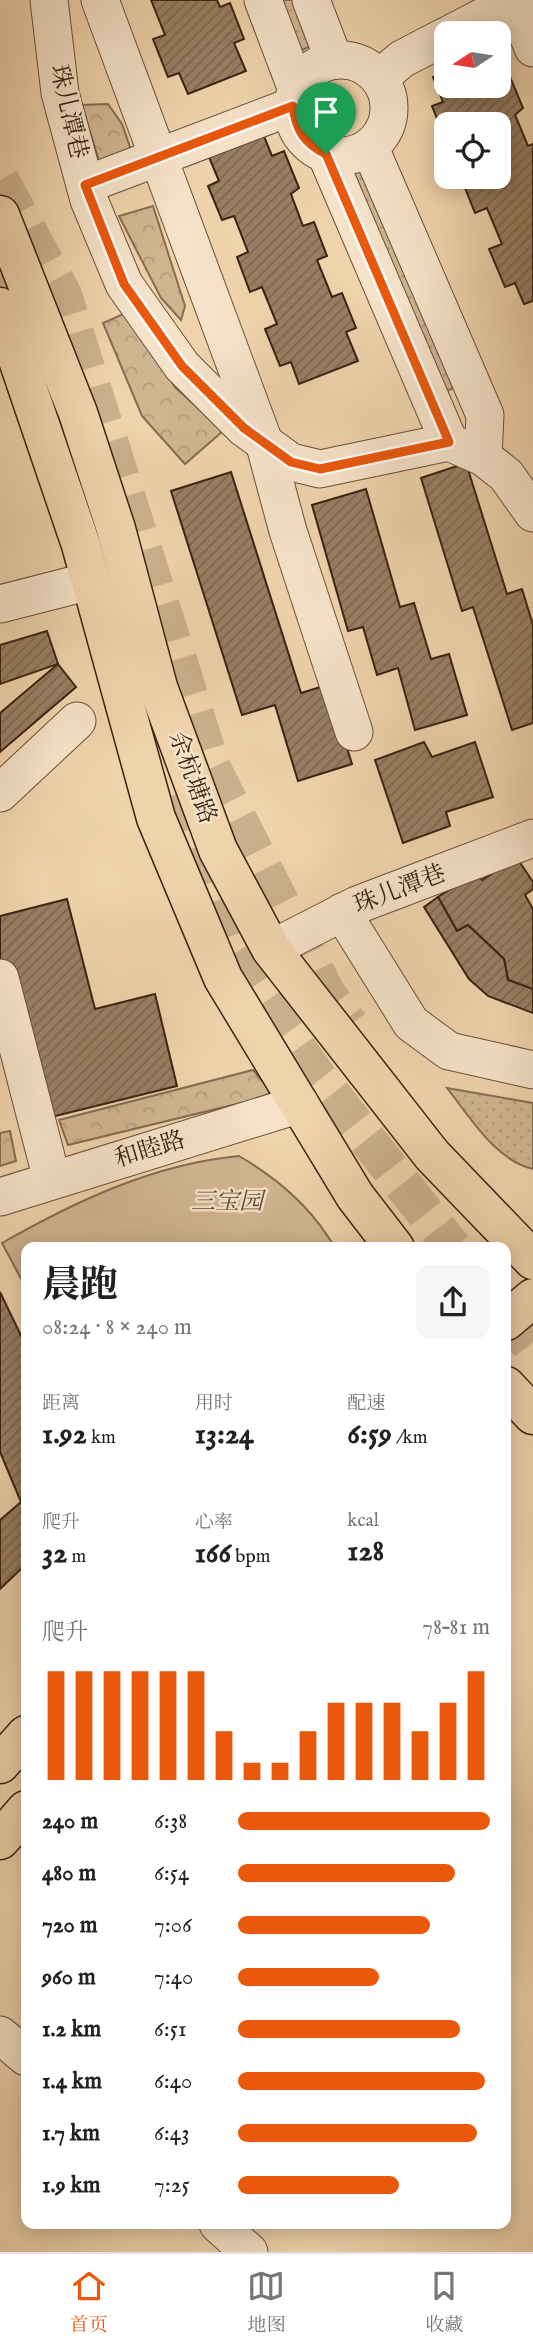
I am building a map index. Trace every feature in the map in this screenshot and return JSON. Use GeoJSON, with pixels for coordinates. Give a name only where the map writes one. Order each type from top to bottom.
{"type":"FeatureCollection","features":[{"type":"Feature","properties":{"kind":"main road","name":"余杭塘路"},"geometry":{"type":"LineString","coordinates":[[0,215],[78,413],[116,529],[158,687],[214,838],[271,949],[432,1155],[533,1259]]}},
{"type":"Feature","properties":{"kind":"main road","name":"余杭塘路"},"geometry":{"type":"LineString","coordinates":[[0,307],[81,545],[156,818],[223,978],[355,1196],[390,1242]]}},
{"type":"Feature","properties":{"kind":"main road"},"geometry":{"type":"LineString","coordinates":[[511,1317],[533,1298]]}},
{"type":"Feature","properties":{"kind":"main road"},"geometry":{"type":"LineString","coordinates":[[0,1764],[21,1741]]}},
{"type":"Feature","properties":{"kind":"main road"},"geometry":{"type":"LineString","coordinates":[[0,1840],[21,1816]]}},
{"type":"Feature","properties":{"kind":"street","name":"珠儿潭巷"},"geometry":{"type":"LineString","coordinates":[[49,0],[60,93],[85,185],[124,284],[182,366],[244,428],[291,462],[320,469],[449,442]]}},
{"type":"Feature","properties":{"kind":"street"},"geometry":{"type":"LineString","coordinates":[[100,0],[264,442],[288,531],[354,732]]}},
{"type":"Feature","properties":{"kind":"street"},"geometry":{"type":"LineString","coordinates":[[85,185],[158,159],[295,98],[306,76],[318,66],[334,60],[351,61],[366,67],[379,78],[387,92],[390,108],[381,136],[370,148],[341,157],[312,147],[302,136],[295,122],[295,98],[263,0]]}},
{"type":"Feature","properties":{"kind":"street"},"geometry":{"type":"LineString","coordinates":[[311,0],[334,60]]}},
{"type":"Feature","properties":{"kind":"street"},"geometry":{"type":"LineString","coordinates":[[475,21],[514,1],[533,48]]}},
{"type":"Feature","properties":{"kind":"street"},"geometry":{"type":"LineString","coordinates":[[379,78],[402,59],[434,42]]}},
{"type":"Feature","properties":{"kind":"street"},"geometry":{"type":"LineString","coordinates":[[370,148],[485,415],[483,457]]}},
{"type":"Feature","properties":{"kind":"street"},"geometry":{"type":"LineString","coordinates":[[326,154],[449,442],[483,457],[506,475],[533,513]]}},
{"type":"Feature","properties":{"kind":"street"},"geometry":{"type":"LineString","coordinates":[[0,604],[90,581]]}},
{"type":"Feature","properties":{"kind":"street"},"geometry":{"type":"LineString","coordinates":[[0,793],[77,721]]}},
{"type":"Feature","properties":{"kind":"street","name":"珠儿潭巷"},"geometry":{"type":"LineString","coordinates":[[271,949],[342,912],[533,838]]}},
{"type":"Feature","properties":{"kind":"street"},"geometry":{"type":"LineString","coordinates":[[342,912],[411,1023],[449,1051],[533,1070]]}},
{"type":"Feature","properties":{"kind":"street"},"geometry":{"type":"LineString","coordinates":[[0,978],[52,1180]]}},
{"type":"Feature","properties":{"kind":"street","name":"和睦路"},"geometry":{"type":"LineString","coordinates":[[0,1197],[300,1104]]}},
{"type":"Feature","properties":{"kind":"street"},"geometry":{"type":"LineString","coordinates":[[0,2035],[21,2053]]}},
{"type":"Feature","properties":{"kind":"street"},"geometry":{"type":"LineString","coordinates":[[224,2229],[249,2252]]}},
{"type":"Feature","properties":{"kind":"green space"},"geometry":{"type":"Polygon","coordinates":[[[279,0],[300,0],[317,43],[298,52],[279,0]]]}},
{"type":"Feature","properties":{"kind":"green space"},"geometry":{"type":"Polygon","coordinates":[[[108,104],[122,124],[131,150],[99,161],[82,105],[108,104]]]}},
{"type":"Feature","properties":{"kind":"green space"},"geometry":{"type":"Polygon","coordinates":[[[364,168],[459,385],[445,392],[350,173],[364,168]]]}},
{"type":"Feature","properties":{"kind":"green space"},"geometry":{"type":"Polygon","coordinates":[[[153,206],[185,306],[181,320],[161,298],[119,216],[153,206]]]}},
{"type":"Feature","properties":{"kind":"green space"},"geometry":{"type":"Polygon","coordinates":[[[128,312],[175,387],[223,431],[185,464],[142,416],[103,323],[128,312]]]}},
{"type":"Feature","properties":{"kind":"green space"},"geometry":{"type":"Polygon","coordinates":[[[253,1070],[274,1095],[68,1145],[59,1120],[253,1070]]]}},
{"type":"Feature","properties":{"kind":"green space"},"geometry":{"type":"Polygon","coordinates":[[[447,1088],[533,1103],[533,1169],[519,1164],[495,1147],[447,1088]]]}},
{"type":"Feature","properties":{"kind":"green space"},"geometry":{"type":"Polygon","coordinates":[[[10,1131],[16,1161],[0,1166],[0,1133],[10,1131]]]}},
{"type":"Feature","properties":{"kind":"green space","name":"三宝园"},"geometry":{"type":"Polygon","coordinates":[[[239,1156],[267,1174],[305,1208],[331,1242],[21,1242],[21,1279],[2,1243],[58,1213],[116,1187],[207,1160],[239,1156]]]}},
{"type":"Feature","properties":{"kind":"building"},"geometry":{"type":"Polygon","coordinates":[[[151,0],[217,0],[220,7],[230,3],[244,39],[234,43],[246,71],[188,94],[179,73],[168,77],[153,39],[165,35],[151,0]]]}},
{"type":"Feature","properties":{"kind":"building"},"geometry":{"type":"Polygon","coordinates":[[[511,79],[523,108],[515,115],[528,146],[533,144],[533,301],[524,304],[515,283],[505,287],[489,249],[502,244],[487,208],[475,213],[465,189],[511,189],[511,112],[434,112],[432,106],[443,102],[441,98],[511,98],[511,79]]]}},
{"type":"Feature","properties":{"kind":"building"},"geometry":{"type":"Polygon","coordinates":[[[263,134],[272,156],[284,151],[299,188],[291,194],[303,226],[314,222],[327,256],[317,260],[332,297],[342,293],[356,328],[346,332],[358,361],[299,384],[291,362],[280,366],[265,329],[277,324],[262,287],[250,292],[237,257],[248,252],[234,216],[222,220],[208,186],[219,181],[209,157],[263,134]]]}},
{"type":"Feature","properties":{"kind":"building"},"geometry":{"type":"Polygon","coordinates":[[[466,463],[507,594],[522,589],[533,625],[533,723],[512,730],[473,607],[462,611],[421,478],[466,463]]]}},
{"type":"Feature","properties":{"kind":"building"},"geometry":{"type":"Polygon","coordinates":[[[231,472],[301,693],[327,685],[352,764],[298,781],[275,705],[242,715],[171,491],[231,472]]]}},
{"type":"Feature","properties":{"kind":"building"},"geometry":{"type":"Polygon","coordinates":[[[366,489],[400,607],[414,603],[431,659],[449,654],[467,715],[415,730],[398,668],[377,675],[363,627],[348,631],[312,505],[366,489]]]}},
{"type":"Feature","properties":{"kind":"building"},"geometry":{"type":"Polygon","coordinates":[[[47,631],[58,664],[0,684],[0,645],[47,631]]]}},
{"type":"Feature","properties":{"kind":"building"},"geometry":{"type":"Polygon","coordinates":[[[58,664],[76,687],[0,752],[0,713],[58,664]]]}},
{"type":"Feature","properties":{"kind":"building"},"geometry":{"type":"Polygon","coordinates":[[[424,742],[432,757],[475,742],[493,797],[446,812],[450,826],[403,843],[375,760],[424,742]]]}},
{"type":"Feature","properties":{"kind":"building"},"geometry":{"type":"Polygon","coordinates":[[[517,858],[533,882],[533,889],[525,895],[533,909],[533,989],[508,980],[504,959],[468,925],[457,931],[438,897],[476,873],[482,880],[517,858]]]}},
{"type":"Feature","properties":{"kind":"building"},"geometry":{"type":"Polygon","coordinates":[[[438,897],[457,931],[468,925],[504,959],[508,980],[533,989],[533,1013],[488,996],[469,979],[424,907],[438,897]]]}},
{"type":"Feature","properties":{"kind":"building"},"geometry":{"type":"Polygon","coordinates":[[[67,899],[95,1009],[155,994],[177,1086],[39,1120],[0,960],[0,916],[67,899]]]}},
{"type":"Feature","properties":{"kind":"building"},"geometry":{"type":"Polygon","coordinates":[[[0,1292],[21,1336],[21,1502],[0,1452],[0,1292]]]}},
{"type":"Feature","properties":{"kind":"building"},"geometry":{"type":"Polygon","coordinates":[[[21,1502],[21,1569],[0,1589],[0,1520],[21,1502]]]}},
{"type":"Feature","properties":{"kind":"tunnel"},"geometry":{"type":"LineString","coordinates":[[0,180],[63,295],[212,768],[327,994],[350,1025]]}},
{"type":"Feature","properties":{"kind":"tunnel"},"geometry":{"type":"LineString","coordinates":[[0,275],[26,338]]}},
{"type":"Feature","properties":{"kind":"tunnel"},"geometry":{"type":"LineString","coordinates":[[179,793],[230,952],[314,1072],[448,1242]]}},
{"type":"Feature","properties":{"kind":"tunnel"},"geometry":{"type":"LineString","coordinates":[[511,1321],[533,1349]]}},
{"type":"Feature","properties":{"kind":"route"},"geometry":{"type":"LineString","coordinates":[[293,106],[295,122],[302,136],[312,147],[326,154],[449,442],[320,469],[291,462],[244,428],[182,366],[124,284],[85,185],[293,106]]}}]}
